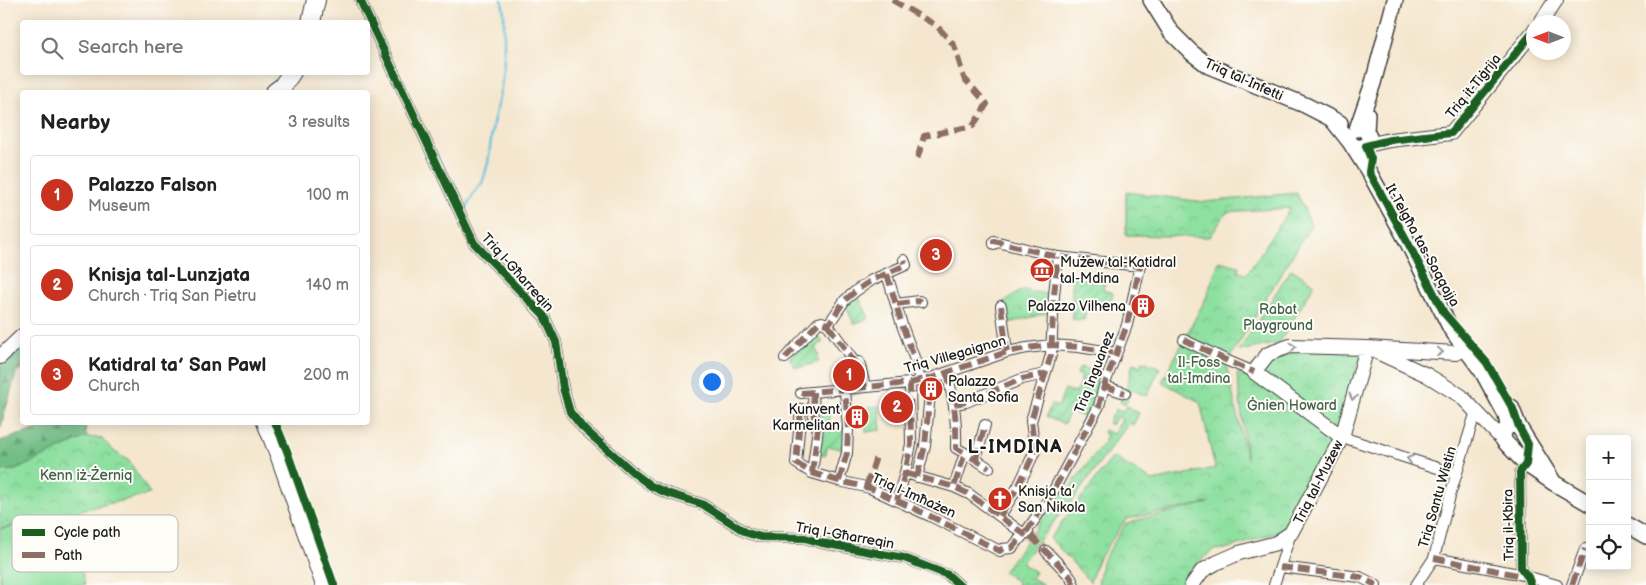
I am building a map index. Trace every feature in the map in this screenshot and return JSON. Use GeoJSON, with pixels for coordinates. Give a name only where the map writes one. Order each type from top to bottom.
{"type":"FeatureCollection","features":[{"type":"Feature","properties":{"kind":"highway"},"geometry":{"type":"LineString","coordinates":[[312,20],[316,0]]}},
{"type":"Feature","properties":{"kind":"highway"},"geometry":{"type":"LineString","coordinates":[[324,20],[328,0]]}},
{"type":"Feature","properties":{"kind":"highway"},"geometry":{"type":"LineString","coordinates":[[278,90],[290,75]]}},
{"type":"Feature","properties":{"kind":"highway"},"geometry":{"type":"LineString","coordinates":[[292,90],[304,75]]}},
{"type":"Feature","properties":{"kind":"highway"},"geometry":{"type":"LineString","coordinates":[[267,425],[325,585]]}},
{"type":"Feature","properties":{"kind":"highway"},"geometry":{"type":"LineString","coordinates":[[277,425],[334,585]]}},
{"type":"Feature","properties":{"kind":"main road","name":"Triq tal-Infetti"},"geometry":{"type":"LineString","coordinates":[[1151,0],[1171,32],[1192,53],[1209,66],[1306,105],[1331,118],[1361,138]]}},
{"type":"Feature","properties":{"kind":"main road"},"geometry":{"type":"LineString","coordinates":[[1361,138],[1369,98],[1395,0]]}},
{"type":"Feature","properties":{"kind":"main road","name":"It-Telgħa tas-Saqqajja"},"geometry":{"type":"LineString","coordinates":[[1361,138],[1371,159],[1369,172],[1444,312],[1451,329],[1482,371],[1506,415],[1519,432]]}},
{"type":"Feature","properties":{"kind":"main road","name":"It-Telgħa tas-Saqqajja"},"geometry":{"type":"LineString","coordinates":[[1444,312],[1487,363],[1513,409],[1519,432]]}},
{"type":"Feature","properties":{"kind":"main road"},"geometry":{"type":"LineString","coordinates":[[1507,443],[1521,440],[1519,432]]}},
{"type":"Feature","properties":{"kind":"main road"},"geometry":{"type":"LineString","coordinates":[[1519,432],[1526,464]]}},
{"type":"Feature","properties":{"kind":"main road"},"geometry":{"type":"LineString","coordinates":[[1519,432],[1554,484]]}},
{"type":"Feature","properties":{"kind":"main road"},"geometry":{"type":"LineString","coordinates":[[1507,443],[1526,464],[1554,484],[1586,502]]}},
{"type":"Feature","properties":{"kind":"main road"},"geometry":{"type":"LineString","coordinates":[[1631,528],[1646,536]]}},
{"type":"Feature","properties":{"kind":"street","name":"Triq l-Għarreqin"},"geometry":{"type":"LineString","coordinates":[[360,0],[369,20]]}},
{"type":"Feature","properties":{"kind":"street"},"geometry":{"type":"LineString","coordinates":[[1546,15],[1556,0]]}},
{"type":"Feature","properties":{"kind":"street","name":"Triq l-Għarreqin"},"geometry":{"type":"LineString","coordinates":[[370,21],[474,244],[544,316],[556,342],[563,388],[570,412],[582,427],[634,474],[652,486],[667,493],[702,504],[747,533],[761,537],[805,538],[822,543],[904,558],[948,575],[959,585]]}},
{"type":"Feature","properties":{"kind":"street","name":"Triq it-Tiġrija"},"geometry":{"type":"LineString","coordinates":[[1361,138],[1390,140],[1451,133],[1526,41]]}},
{"type":"Feature","properties":{"kind":"street"},"geometry":{"type":"LineString","coordinates":[[994,244],[994,241],[1058,256],[1051,355],[1030,421],[1035,451],[1018,487],[1000,516]]}},
{"type":"Feature","properties":{"kind":"street","name":"Triq Inguanez"},"geometry":{"type":"LineString","coordinates":[[1000,552],[1002,549],[1012,548],[1027,534],[1050,497],[1099,406],[1104,386],[1129,316],[1140,266],[1058,256]]}},
{"type":"Feature","properties":{"kind":"street"},"geometry":{"type":"LineString","coordinates":[[828,325],[845,300],[872,280],[906,265],[904,260]]}},
{"type":"Feature","properties":{"kind":"street"},"geometry":{"type":"LineString","coordinates":[[887,274],[902,325],[915,360],[911,444],[897,500]]}},
{"type":"Feature","properties":{"kind":"street"},"geometry":{"type":"LineString","coordinates":[[897,304],[921,302]]}},
{"type":"Feature","properties":{"kind":"street"},"geometry":{"type":"LineString","coordinates":[[1001,306],[1007,352]]}},
{"type":"Feature","properties":{"kind":"street"},"geometry":{"type":"LineString","coordinates":[[785,358],[818,323],[822,322],[828,325],[855,363],[859,362],[865,387]]}},
{"type":"Feature","properties":{"kind":"street"},"geometry":{"type":"LineString","coordinates":[[0,356],[20,338]]}},
{"type":"Feature","properties":{"kind":"street"},"geometry":{"type":"LineString","coordinates":[[1184,340],[1254,372],[1342,438],[1456,474]]}},
{"type":"Feature","properties":{"kind":"street","name":"Triq Villegaignon"},"geometry":{"type":"LineString","coordinates":[[801,393],[915,382],[931,385],[947,373],[1007,352],[1051,345],[1116,353]]}},
{"type":"Feature","properties":{"kind":"street"},"geometry":{"type":"LineString","coordinates":[[1254,372],[1268,354],[1290,346],[1456,353],[1464,348]]}},
{"type":"Feature","properties":{"kind":"street"},"geometry":{"type":"LineString","coordinates":[[1367,348],[1426,375],[1461,396],[1507,443]]}},
{"type":"Feature","properties":{"kind":"street","name":"Triq tal-Mużew"},"geometry":{"type":"LineString","coordinates":[[1192,585],[1207,567],[1239,553],[1276,543],[1291,533],[1342,438],[1367,348]]}},
{"type":"Feature","properties":{"kind":"street"},"geometry":{"type":"LineString","coordinates":[[947,373],[957,424],[956,448],[990,468]]}},
{"type":"Feature","properties":{"kind":"street"},"geometry":{"type":"LineString","coordinates":[[954,404],[966,402],[1022,380],[1046,374]]}},
{"type":"Feature","properties":{"kind":"street"},"geometry":{"type":"LineString","coordinates":[[917,477],[925,446],[931,385]]}},
{"type":"Feature","properties":{"kind":"street"},"geometry":{"type":"LineString","coordinates":[[1104,386],[1125,393]]}},
{"type":"Feature","properties":{"kind":"street"},"geometry":{"type":"LineString","coordinates":[[839,481],[847,453],[848,428],[845,390]]}},
{"type":"Feature","properties":{"kind":"street"},"geometry":{"type":"LineString","coordinates":[[801,409],[796,463],[812,473],[818,428],[814,423],[814,392]]}},
{"type":"Feature","properties":{"kind":"street","name":"Triq Santu Wistin"},"geometry":{"type":"LineString","coordinates":[[1416,585],[1434,558],[1456,474],[1476,411]]}},
{"type":"Feature","properties":{"kind":"street"},"geometry":{"type":"LineString","coordinates":[[976,459],[985,425]]}},
{"type":"Feature","properties":{"kind":"street"},"geometry":{"type":"LineString","coordinates":[[954,487],[965,453]]}},
{"type":"Feature","properties":{"kind":"street","name":"Triq il-Kbira"},"geometry":{"type":"LineString","coordinates":[[1526,464],[1520,472],[1521,568],[1530,581]]}},
{"type":"Feature","properties":{"kind":"street","name":"Triq l-Imħażen"},"geometry":{"type":"LineString","coordinates":[[812,473],[870,488],[1000,552]]}},
{"type":"Feature","properties":{"kind":"street"},"geometry":{"type":"LineString","coordinates":[[905,473],[954,487],[969,494],[1027,534]]}},
{"type":"Feature","properties":{"kind":"street"},"geometry":{"type":"LineString","coordinates":[[1274,585],[1291,533]]}},
{"type":"Feature","properties":{"kind":"street"},"geometry":{"type":"LineString","coordinates":[[1572,585],[1585,549]]}},
{"type":"Feature","properties":{"kind":"street"},"geometry":{"type":"LineString","coordinates":[[1046,551],[1070,576],[1074,585]]}},
{"type":"Feature","properties":{"kind":"street"},"geometry":{"type":"LineString","coordinates":[[1434,558],[1530,581],[1557,585]]}},
{"type":"Feature","properties":{"kind":"street"},"geometry":{"type":"LineString","coordinates":[[1280,567],[1376,585]]}},
{"type":"Feature","properties":{"kind":"green space"},"geometry":{"type":"Polygon","coordinates":[[[1126,192],[1204,202],[1297,193],[1311,225],[1226,364],[1247,459],[1237,374],[1289,350],[1363,350],[1335,439],[1292,520],[1279,532],[1226,549],[1213,550],[1188,571],[1180,585],[1098,585],[1102,562],[1126,523],[1208,503],[1126,519],[1097,562],[1090,582],[1050,538],[1113,457],[1153,481],[1215,468],[1200,402],[1162,382],[1207,296],[1219,261],[1239,266],[1238,272],[1247,274],[1290,208],[1227,212],[1210,237],[1126,235],[1126,192]]]}},
{"type":"Feature","properties":{"kind":"green space","name":"Rabat Playground"},"geometry":{"type":"Polygon","coordinates":[[[1291,269],[1315,284],[1279,343],[1239,351],[1291,269]]]}},
{"type":"Feature","properties":{"kind":"green space"},"geometry":{"type":"Polygon","coordinates":[[[1072,277],[1105,283],[1103,290],[1113,293],[1110,308],[1099,306],[1098,310],[1087,308],[1084,320],[1072,319],[1072,277]]]}},
{"type":"Feature","properties":{"kind":"green space"},"geometry":{"type":"Polygon","coordinates":[[[1022,290],[1052,295],[1051,312],[1005,324],[1002,303],[1022,290]]]}},
{"type":"Feature","properties":{"kind":"green space"},"geometry":{"type":"Polygon","coordinates":[[[858,295],[869,318],[854,324],[845,304],[858,295]]]}},
{"type":"Feature","properties":{"kind":"green space"},"geometry":{"type":"Polygon","coordinates":[[[813,331],[823,342],[815,348],[819,356],[817,358],[819,362],[795,367],[789,357],[813,331]]]}},
{"type":"Feature","properties":{"kind":"green space"},"geometry":{"type":"Polygon","coordinates":[[[20,343],[20,370],[17,370],[0,429],[0,362],[20,343]]]}},
{"type":"Feature","properties":{"kind":"green space"},"geometry":{"type":"Polygon","coordinates":[[[1143,361],[1160,368],[1147,396],[1131,390],[1125,405],[1120,402],[1125,393],[1133,363],[1141,366],[1143,361]]]}},
{"type":"Feature","properties":{"kind":"green space"},"geometry":{"type":"Polygon","coordinates":[[[1080,367],[1106,373],[1090,420],[1070,411],[1064,424],[1046,417],[1051,404],[1058,407],[1065,389],[1076,393],[1082,376],[1077,374],[1080,367]]]}},
{"type":"Feature","properties":{"kind":"green space"},"geometry":{"type":"Polygon","coordinates":[[[879,406],[881,430],[866,432],[864,408],[879,406]]]}},
{"type":"Feature","properties":{"kind":"green space"},"geometry":{"type":"Polygon","coordinates":[[[1126,406],[1139,413],[1133,425],[1129,423],[1070,504],[1067,505],[1023,561],[1024,565],[1035,572],[1032,578],[1044,585],[1017,585],[1018,582],[1003,572],[1032,534],[1061,489],[1066,492],[1104,442],[1107,435],[1103,433],[1104,430],[1113,434],[1122,420],[1117,416],[1112,425],[1108,423],[1116,409],[1122,412],[1126,406]]]}},
{"type":"Feature","properties":{"kind":"green space"},"geometry":{"type":"Polygon","coordinates":[[[822,410],[830,411],[829,427],[845,427],[844,450],[828,446],[825,456],[818,454],[822,410]]]}},
{"type":"Feature","properties":{"kind":"green space"},"geometry":{"type":"Polygon","coordinates":[[[51,425],[85,425],[86,437],[16,470],[0,471],[0,441],[51,425]]]}},
{"type":"Feature","properties":{"kind":"green space","name":"Kenn iż-Żerniq"},"geometry":{"type":"Polygon","coordinates":[[[86,437],[101,438],[115,452],[129,461],[150,494],[60,515],[12,515],[12,526],[0,529],[0,471],[16,470],[86,437]]]}},
{"type":"Feature","properties":{"kind":"green space"},"geometry":{"type":"Polygon","coordinates":[[[12,526],[12,572],[82,572],[85,585],[0,585],[0,529],[12,526]]]}},
{"type":"Feature","properties":{"kind":"waterway"},"geometry":{"type":"LineString","coordinates":[[464,212],[474,193],[482,183],[488,163],[504,60],[504,13],[502,0]]}},
{"type":"Feature","properties":{"kind":"tunnel"},"geometry":{"type":"LineString","coordinates":[[930,394],[931,383]]}},
{"type":"Feature","properties":{"kind":"tunnel"},"geometry":{"type":"LineString","coordinates":[[1030,535],[1046,551]]}},
{"type":"Feature","properties":{"kind":"marked path"},"geometry":{"type":"LineString","coordinates":[[892,0],[937,26],[954,45],[964,78],[987,104],[973,126],[924,136],[916,163]]}},
{"type":"Feature","properties":{"kind":"marked path"},"geometry":{"type":"LineString","coordinates":[[994,244],[994,241],[1058,257],[1140,266],[1127,325],[1104,386],[1099,406],[1050,497],[1026,532]]}},
{"type":"Feature","properties":{"kind":"marked path"},"geometry":{"type":"LineString","coordinates":[[1000,516],[1018,487],[1035,451],[1031,421],[1051,355],[1058,257]]}},
{"type":"Feature","properties":{"kind":"marked path"},"geometry":{"type":"LineString","coordinates":[[785,358],[818,323],[822,322],[828,325],[845,300],[857,290],[872,280],[906,265],[904,260]]}},
{"type":"Feature","properties":{"kind":"marked path"},"geometry":{"type":"LineString","coordinates":[[887,274],[920,381]]}},
{"type":"Feature","properties":{"kind":"marked path"},"geometry":{"type":"LineString","coordinates":[[897,304],[921,302]]}},
{"type":"Feature","properties":{"kind":"marked path"},"geometry":{"type":"LineString","coordinates":[[1001,306],[1007,352]]}},
{"type":"Feature","properties":{"kind":"marked path"},"geometry":{"type":"LineString","coordinates":[[828,325],[855,363],[859,362],[865,387]]}},
{"type":"Feature","properties":{"kind":"marked path"},"geometry":{"type":"LineString","coordinates":[[1184,340],[1254,372]]}},
{"type":"Feature","properties":{"kind":"marked path"},"geometry":{"type":"LineString","coordinates":[[801,393],[910,383],[931,378],[1007,352],[1027,348],[1051,345],[1116,353]]}},
{"type":"Feature","properties":{"kind":"marked path"},"geometry":{"type":"LineString","coordinates":[[947,373],[952,392],[956,448],[965,453],[954,487]]}},
{"type":"Feature","properties":{"kind":"marked path"},"geometry":{"type":"LineString","coordinates":[[954,404],[966,402],[1022,379],[1045,374]]}},
{"type":"Feature","properties":{"kind":"marked path"},"geometry":{"type":"LineString","coordinates":[[917,477],[925,446],[931,378]]}},
{"type":"Feature","properties":{"kind":"marked path"},"geometry":{"type":"LineString","coordinates":[[897,500],[911,444],[910,383]]}},
{"type":"Feature","properties":{"kind":"marked path"},"geometry":{"type":"LineString","coordinates":[[1104,386],[1125,393]]}},
{"type":"Feature","properties":{"kind":"marked path"},"geometry":{"type":"LineString","coordinates":[[839,481],[847,453],[848,428],[845,390]]}},
{"type":"Feature","properties":{"kind":"marked path"},"geometry":{"type":"LineString","coordinates":[[812,473],[818,428],[814,423],[813,392]]}},
{"type":"Feature","properties":{"kind":"marked path"},"geometry":{"type":"LineString","coordinates":[[801,409],[796,463],[812,473],[870,488],[1000,551],[1012,548],[1024,534]]}},
{"type":"Feature","properties":{"kind":"marked path"},"geometry":{"type":"LineString","coordinates":[[976,459],[985,425]]}},
{"type":"Feature","properties":{"kind":"marked path"},"geometry":{"type":"LineString","coordinates":[[866,487],[876,457]]}},
{"type":"Feature","properties":{"kind":"marked path"},"geometry":{"type":"LineString","coordinates":[[971,457],[989,468]]}},
{"type":"Feature","properties":{"kind":"marked path"},"geometry":{"type":"LineString","coordinates":[[905,473],[954,487],[969,494],[1024,534],[1026,532],[1029,534],[1070,576],[1074,585]]}},
{"type":"Feature","properties":{"kind":"marked path"},"geometry":{"type":"LineString","coordinates":[[1572,585],[1585,549]]}},
{"type":"Feature","properties":{"kind":"marked path"},"geometry":{"type":"LineString","coordinates":[[1434,558],[1527,577]]}},
{"type":"Feature","properties":{"kind":"marked path"},"geometry":{"type":"LineString","coordinates":[[1280,567],[1360,577],[1376,585]]}},
{"type":"Feature","properties":{"kind":"cycle path"},"geometry":{"type":"LineString","coordinates":[[360,0],[369,20]]}},
{"type":"Feature","properties":{"kind":"cycle path"},"geometry":{"type":"LineString","coordinates":[[370,21],[474,243],[544,316],[556,342],[563,388],[570,412],[582,427],[651,486],[702,504],[747,533],[761,537],[805,538],[822,543],[904,558],[948,575],[959,585]]}},
{"type":"Feature","properties":{"kind":"cycle path"},"geometry":{"type":"LineString","coordinates":[[1526,41],[1451,133],[1390,140],[1366,146],[1371,159],[1369,172],[1444,313],[1487,363],[1513,409],[1519,427],[1528,444],[1526,464],[1520,472],[1521,568],[1531,585]]}},
{"type":"Feature","properties":{"kind":"cycle path"},"geometry":{"type":"LineString","coordinates":[[276,425],[334,585]]}},
{"type":"Feature","properties":{"kind":"place","name":"Katidral ta’ San Pawl"},"geometry":{"type":"Point","coordinates":[936,255]}},
{"type":"Feature","properties":{"kind":"place","name":"Mużew tal-Katidral tal-Mdina"},"geometry":{"type":"Point","coordinates":[1042,270]}},
{"type":"Feature","properties":{"kind":"place","name":"Palazzo Vilhena"},"geometry":{"type":"Point","coordinates":[1143,306]}},
{"type":"Feature","properties":{"kind":"place","name":"Palazzo Falson"},"geometry":{"type":"Point","coordinates":[849,375]}},
{"type":"Feature","properties":{"kind":"place","name":"Palazzo Santa Sofia"},"geometry":{"type":"Point","coordinates":[931,389]}},
{"type":"Feature","properties":{"kind":"place","name":"Knisja tal-Lunzjata"},"geometry":{"type":"Point","coordinates":[897,407]}},
{"type":"Feature","properties":{"kind":"place","name":"Kunvent Karmelitan"},"geometry":{"type":"Point","coordinates":[857,417]}},
{"type":"Feature","properties":{"kind":"place","name":"Knisja ta’ San Nikola"},"geometry":{"type":"Point","coordinates":[1000,499]}},
{"type":"Feature","properties":{"kind":"district","name":"L-IMDINA"},"geometry":{"type":"Point","coordinates":[1015,446]}},
{"type":"Feature","properties":{"kind":"park label","name":"Il-Foss tal-Imdina"},"geometry":{"type":"Point","coordinates":[1199,370]}},
{"type":"Feature","properties":{"kind":"park label","name":"Ġnien Howard"},"geometry":{"type":"Point","coordinates":[1292,405]}}]}
